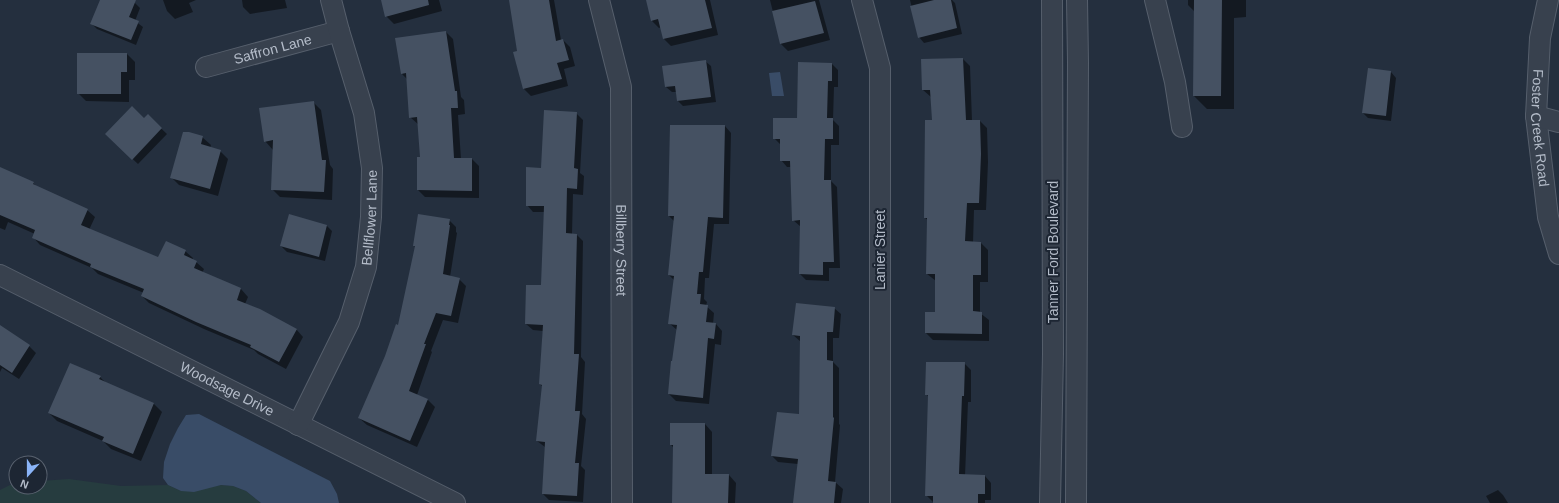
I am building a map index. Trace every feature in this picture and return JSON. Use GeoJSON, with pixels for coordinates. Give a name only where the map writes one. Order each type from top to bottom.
{"type":"FeatureCollection","features":[{"type":"Feature","properties":{"kind":"street","name":"Bellflower Lane"},"geometry":{"type":"LineString","coordinates":[[298,426],[349,322],[366,267],[371,218],[372,168],[364,113],[331,0]]}},
{"type":"Feature","properties":{"kind":"street","name":"Billberry Street"},"geometry":{"type":"LineString","coordinates":[[599,0],[621,87],[622,503]]}},
{"type":"Feature","properties":{"kind":"street","name":"Lanier Street"},"geometry":{"type":"LineString","coordinates":[[862,0],[880,68],[880,503]]}},
{"type":"Feature","properties":{"kind":"street","name":"Tanner Ford Boulevard"},"geometry":{"type":"LineString","coordinates":[[1050,503],[1053,354],[1052,0]]}},
{"type":"Feature","properties":{"kind":"street","name":"Tanner Ford Boulevard"},"geometry":{"type":"LineString","coordinates":[[1076,503],[1077,0]]}},
{"type":"Feature","properties":{"kind":"street"},"geometry":{"type":"LineString","coordinates":[[1155,0],[1175,82],[1182,127]]}},
{"type":"Feature","properties":{"kind":"street","name":"Foster Creek Road"},"geometry":{"type":"LineString","coordinates":[[1548,0],[1540,38],[1536,116],[1548,217],[1559,254]]}},
{"type":"Feature","properties":{"kind":"street","name":"Saffron Lane"},"geometry":{"type":"LineString","coordinates":[[206,67],[339,31]]}},
{"type":"Feature","properties":{"kind":"street"},"geometry":{"type":"LineString","coordinates":[[1536,116],[1559,122]]}},
{"type":"Feature","properties":{"kind":"street","name":"Woodsage Drive"},"geometry":{"type":"LineString","coordinates":[[0,275],[298,426],[455,503]]}},
{"type":"Feature","properties":{"kind":"green space"},"geometry":{"type":"Polygon","coordinates":[[[69,479],[121,486],[168,485],[181,491],[221,485],[233,486],[246,491],[261,503],[0,503],[0,490],[8,486],[8,495],[48,495],[48,480],[69,479]]]}},
{"type":"Feature","properties":{"kind":"water"},"geometry":{"type":"Polygon","coordinates":[[[780,72],[784,96],[772,96],[769,73],[780,72]]]}},
{"type":"Feature","properties":{"kind":"water"},"geometry":{"type":"Polygon","coordinates":[[[199,414],[330,481],[337,494],[339,503],[261,503],[246,491],[233,486],[221,485],[194,492],[181,491],[168,485],[163,478],[164,462],[170,444],[186,415],[199,414]]]}},
{"type":"Feature","properties":{"kind":"building"},"geometry":{"type":"Polygon","coordinates":[[[100,0],[136,0],[129,17],[139,21],[131,40],[90,24],[100,0]]]}},
{"type":"Feature","properties":{"kind":"building"},"geometry":{"type":"Polygon","coordinates":[[[381,0],[428,0],[429,5],[385,17],[381,0]]]}},
{"type":"Feature","properties":{"kind":"building"},"geometry":{"type":"Polygon","coordinates":[[[509,0],[549,0],[556,41],[563,39],[569,60],[557,63],[562,79],[523,89],[513,52],[517,51],[509,0]]]}},
{"type":"Feature","properties":{"kind":"building"},"geometry":{"type":"Polygon","coordinates":[[[646,0],[705,0],[712,28],[663,39],[658,19],[651,21],[646,0]]]}},
{"type":"Feature","properties":{"kind":"building"},"geometry":{"type":"Polygon","coordinates":[[[934,0],[951,0],[957,28],[918,38],[910,6],[934,0]]]}},
{"type":"Feature","properties":{"kind":"building"},"geometry":{"type":"Polygon","coordinates":[[[1194,0],[1222,0],[1221,96],[1193,96],[1194,0]]]}},
{"type":"Feature","properties":{"kind":"building"},"geometry":{"type":"Polygon","coordinates":[[[815,1],[824,33],[780,44],[772,11],[815,1]]]}},
{"type":"Feature","properties":{"kind":"building"},"geometry":{"type":"Polygon","coordinates":[[[446,31],[455,91],[457,91],[458,108],[451,108],[454,158],[472,158],[472,191],[417,190],[417,157],[420,157],[417,117],[409,118],[406,73],[401,74],[395,38],[446,31]]]}},
{"type":"Feature","properties":{"kind":"building"},"geometry":{"type":"Polygon","coordinates":[[[77,53],[127,53],[127,72],[121,72],[121,94],[77,94],[77,53]]]}},
{"type":"Feature","properties":{"kind":"building"},"geometry":{"type":"Polygon","coordinates":[[[963,58],[966,120],[980,120],[981,154],[979,203],[967,203],[965,241],[981,242],[981,275],[973,275],[973,311],[982,312],[982,334],[925,333],[925,312],[935,312],[935,274],[926,274],[927,218],[924,218],[925,120],[932,120],[930,90],[922,90],[921,59],[963,58]]]}},
{"type":"Feature","properties":{"kind":"building"},"geometry":{"type":"Polygon","coordinates":[[[706,60],[711,97],[677,101],[675,86],[665,87],[662,66],[706,60]]]}},
{"type":"Feature","properties":{"kind":"building"},"geometry":{"type":"Polygon","coordinates":[[[798,62],[832,63],[832,81],[828,81],[827,118],[833,118],[833,139],[825,139],[824,180],[831,180],[834,262],[823,262],[823,275],[799,274],[800,220],[792,221],[790,161],[780,161],[780,139],[773,139],[773,118],[797,118],[798,62]]]}},
{"type":"Feature","properties":{"kind":"building"},"geometry":{"type":"Polygon","coordinates":[[[1368,68],[1391,71],[1386,116],[1362,113],[1368,68]]]}},
{"type":"Feature","properties":{"kind":"building"},"geometry":{"type":"Polygon","coordinates":[[[314,101],[322,160],[326,160],[324,192],[271,190],[273,140],[264,142],[259,108],[314,101]]]}},
{"type":"Feature","properties":{"kind":"building"},"geometry":{"type":"Polygon","coordinates":[[[132,106],[144,118],[148,114],[162,128],[132,160],[105,134],[132,106]]]}},
{"type":"Feature","properties":{"kind":"building"},"geometry":{"type":"Polygon","coordinates":[[[544,110],[577,112],[574,168],[578,169],[577,189],[567,188],[566,233],[577,234],[574,354],[579,354],[575,411],[580,411],[575,463],[579,463],[577,496],[542,494],[545,442],[536,441],[542,385],[539,384],[543,325],[525,324],[526,285],[541,285],[544,206],[526,206],[526,167],[541,168],[544,110]]]}},
{"type":"Feature","properties":{"kind":"building"},"geometry":{"type":"Polygon","coordinates":[[[670,125],[725,125],[723,218],[708,217],[703,272],[699,272],[697,294],[701,294],[700,304],[708,305],[706,322],[716,323],[714,339],[708,338],[703,398],[668,394],[671,361],[677,325],[668,324],[674,276],[668,275],[674,216],[668,216],[670,125]]]}},
{"type":"Feature","properties":{"kind":"building"},"geometry":{"type":"Polygon","coordinates":[[[183,132],[203,136],[201,144],[221,150],[210,189],[170,178],[183,132]]]}},
{"type":"Feature","properties":{"kind":"building"},"geometry":{"type":"Polygon","coordinates":[[[0,167],[88,209],[81,225],[158,257],[166,241],[186,250],[184,255],[197,261],[194,268],[241,288],[237,300],[260,309],[297,329],[279,362],[250,347],[251,345],[196,322],[141,296],[144,289],[90,267],[91,264],[32,238],[35,230],[0,215],[0,167]]]}},
{"type":"Feature","properties":{"kind":"building"},"geometry":{"type":"Polygon","coordinates":[[[289,214],[327,225],[319,257],[280,246],[289,214]]]}},
{"type":"Feature","properties":{"kind":"building"},"geometry":{"type":"Polygon","coordinates":[[[418,214],[450,219],[443,274],[460,278],[451,316],[436,313],[409,391],[428,399],[410,441],[358,418],[385,356],[396,324],[398,325],[415,246],[413,246],[418,214]]]}},
{"type":"Feature","properties":{"kind":"building"},"geometry":{"type":"Polygon","coordinates":[[[796,303],[835,307],[833,332],[827,332],[827,360],[833,361],[834,418],[828,481],[836,482],[834,503],[793,503],[798,459],[771,456],[777,412],[799,414],[800,336],[792,335],[796,303]]]}},
{"type":"Feature","properties":{"kind":"building"},"geometry":{"type":"Polygon","coordinates":[[[0,325],[30,345],[12,373],[0,365],[0,325]]]}},
{"type":"Feature","properties":{"kind":"building"},"geometry":{"type":"Polygon","coordinates":[[[926,362],[965,362],[959,474],[985,475],[985,494],[978,494],[978,503],[933,503],[933,496],[925,496],[928,395],[925,395],[926,362]]]}},
{"type":"Feature","properties":{"kind":"building"},"geometry":{"type":"Polygon","coordinates":[[[70,363],[101,376],[99,379],[154,403],[133,454],[102,441],[104,437],[48,413],[70,363]]]}},
{"type":"Feature","properties":{"kind":"building"},"geometry":{"type":"Polygon","coordinates":[[[670,423],[705,423],[705,474],[729,474],[728,503],[672,503],[673,445],[670,445],[670,423]]]}}]}
